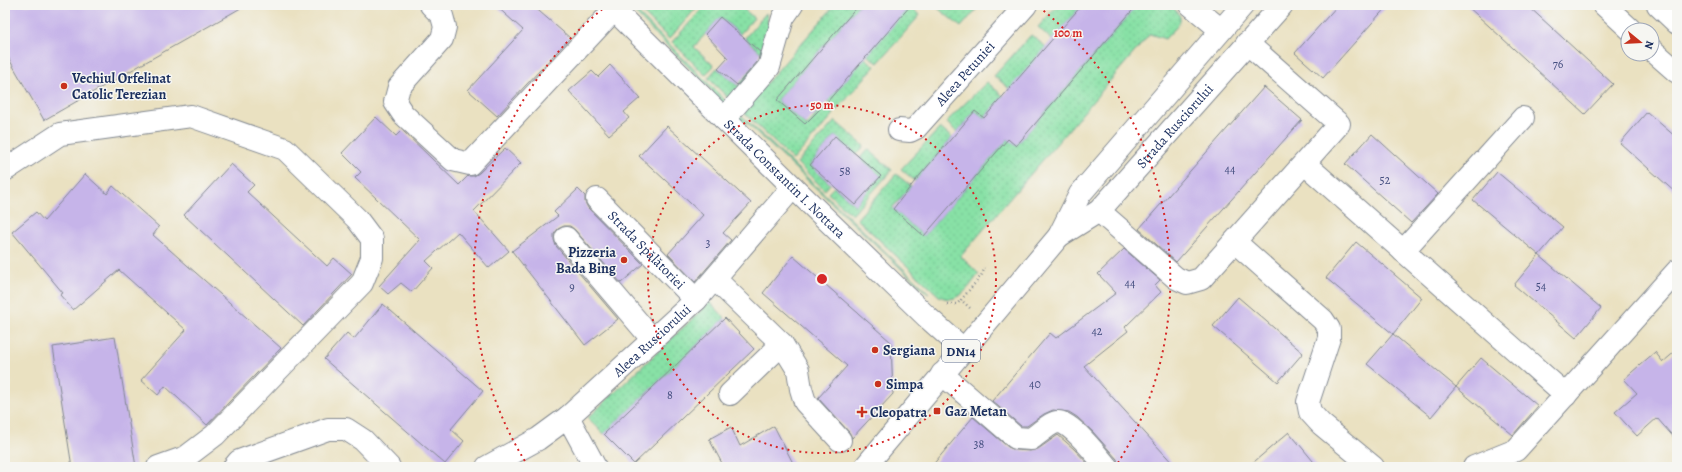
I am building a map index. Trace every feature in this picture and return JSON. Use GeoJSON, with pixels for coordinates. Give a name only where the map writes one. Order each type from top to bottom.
{"type":"FeatureCollection","features":[{"type":"Feature","properties":{"kind":"street"},"geometry":{"type":"LineString","coordinates":[[431,5],[442,16],[445,27],[442,39],[399,87],[395,102],[403,114],[452,160],[470,164],[611,8]]}},
{"type":"Feature","properties":{"kind":"street"},"geometry":{"type":"LineString","coordinates":[[724,118],[769,67],[783,18],[792,5]]}},
{"type":"Feature","properties":{"kind":"street","name":"Aleea Petuniei"},"geometry":{"type":"LineString","coordinates":[[899,130],[910,131],[916,128],[1026,5]]}},
{"type":"Feature","properties":{"kind":"street"},"geometry":{"type":"LineString","coordinates":[[1192,5],[1221,30]]}},
{"type":"Feature","properties":{"kind":"street","name":"Strada Rusciorului"},"geometry":{"type":"LineString","coordinates":[[869,466],[942,374],[1059,236],[1080,194],[1243,5]]}},
{"type":"Feature","properties":{"kind":"street","name":"Strada Rusciorului"},"geometry":{"type":"LineString","coordinates":[[1059,236],[1099,211],[1282,5]]}},
{"type":"Feature","properties":{"kind":"street"},"geometry":{"type":"LineString","coordinates":[[1604,5],[1622,22]]}},
{"type":"Feature","properties":{"kind":"street"},"geometry":{"type":"LineString","coordinates":[[1658,5],[1677,23]]}},
{"type":"Feature","properties":{"kind":"street","name":"Strada Constantin I. Nottara"},"geometry":{"type":"LineString","coordinates":[[611,8],[927,317],[963,349]]}},
{"type":"Feature","properties":{"kind":"street"},"geometry":{"type":"LineString","coordinates":[[1099,211],[1176,278],[1187,283],[1201,279],[1305,164],[1339,124],[1247,43]]}},
{"type":"Feature","properties":{"kind":"street"},"geometry":{"type":"LineString","coordinates":[[1660,57],[1677,72]]}},
{"type":"Feature","properties":{"kind":"street"},"geometry":{"type":"LineString","coordinates":[[5,170],[60,134],[191,116],[285,149],[357,220],[372,239],[372,258],[362,282],[215,435],[186,457],[158,467]]}},
{"type":"Feature","properties":{"kind":"street"},"geometry":{"type":"LineString","coordinates":[[1403,251],[1523,118]]}},
{"type":"Feature","properties":{"kind":"street"},"geometry":{"type":"LineString","coordinates":[[1305,164],[1566,395]]}},
{"type":"Feature","properties":{"kind":"street","name":"Aleea Rusciorului"},"geometry":{"type":"LineString","coordinates":[[487,467],[538,439],[568,417],[653,340],[696,300],[793,187]]}},
{"type":"Feature","properties":{"kind":"street","name":"Strada Spălătoriei"},"geometry":{"type":"LineString","coordinates":[[597,199],[696,300]]}},
{"type":"Feature","properties":{"kind":"street"},"geometry":{"type":"LineString","coordinates":[[566,238],[653,340]]}},
{"type":"Feature","properties":{"kind":"street"},"geometry":{"type":"LineString","coordinates":[[1235,242],[1324,320],[1329,329],[1329,338],[1308,402],[1310,412],[1321,424],[1373,467]]}},
{"type":"Feature","properties":{"kind":"street"},"geometry":{"type":"LineString","coordinates":[[1474,467],[1516,450],[1677,271]]}},
{"type":"Feature","properties":{"kind":"street"},"geometry":{"type":"LineString","coordinates":[[715,279],[782,344],[798,370],[801,389],[806,402],[840,440]]}},
{"type":"Feature","properties":{"kind":"street"},"geometry":{"type":"LineString","coordinates":[[730,394],[782,344]]}},
{"type":"Feature","properties":{"kind":"street"},"geometry":{"type":"LineString","coordinates":[[942,374],[1016,438],[1031,439],[1056,422],[1062,422],[1071,428],[1107,467]]}},
{"type":"Feature","properties":{"kind":"street"},"geometry":{"type":"LineString","coordinates":[[568,417],[595,467]]}},
{"type":"Feature","properties":{"kind":"street"},"geometry":{"type":"LineString","coordinates":[[234,467],[239,461],[328,429],[346,429],[363,440],[389,467]]}},
{"type":"Feature","properties":{"kind":"path"},"geometry":{"type":"LineString","coordinates":[[969,291],[981,276],[985,268]]}},
{"type":"Feature","properties":{"kind":"green space"},"geometry":{"type":"Polygon","coordinates":[[[627,5],[630,5],[727,102],[723,103],[709,96],[713,92],[627,5]]]}},
{"type":"Feature","properties":{"kind":"green space"},"geometry":{"type":"Polygon","coordinates":[[[637,5],[699,5],[669,39],[637,7],[637,5]]]}},
{"type":"Feature","properties":{"kind":"green space"},"geometry":{"type":"Polygon","coordinates":[[[706,5],[739,5],[754,18],[740,34],[720,17],[694,47],[714,66],[705,75],[672,42],[706,5]]]}},
{"type":"Feature","properties":{"kind":"green space"},"geometry":{"type":"Polygon","coordinates":[[[835,5],[859,5],[777,100],[807,126],[824,106],[834,114],[793,160],[742,111],[835,5]]]}},
{"type":"Feature","properties":{"kind":"green space"},"geometry":{"type":"Polygon","coordinates":[[[934,5],[945,5],[952,11],[957,5],[980,5],[961,27],[934,5]]]}},
{"type":"Feature","properties":{"kind":"green space"},"geometry":{"type":"Polygon","coordinates":[[[1058,5],[1082,5],[1052,40],[1038,27],[1058,5]]]}},
{"type":"Feature","properties":{"kind":"green space"},"geometry":{"type":"Polygon","coordinates":[[[1137,5],[1170,5],[1179,15],[1180,22],[1165,39],[1150,34],[961,256],[979,274],[962,294],[952,299],[939,296],[857,219],[896,174],[911,186],[892,208],[924,236],[1008,139],[1016,146],[1137,5]]]}},
{"type":"Feature","properties":{"kind":"green space"},"geometry":{"type":"Polygon","coordinates":[[[909,7],[920,15],[878,63],[867,55],[909,7]]]}},
{"type":"Feature","properties":{"kind":"green space"},"geometry":{"type":"Polygon","coordinates":[[[766,13],[771,39],[769,54],[730,100],[708,78],[717,68],[738,86],[764,55],[745,38],[766,13]]]}},
{"type":"Feature","properties":{"kind":"green space"},"geometry":{"type":"Polygon","coordinates":[[[1031,35],[1046,47],[1010,89],[994,76],[1031,35]]]}},
{"type":"Feature","properties":{"kind":"green space"},"geometry":{"type":"Polygon","coordinates":[[[865,58],[875,66],[837,110],[827,102],[865,58]]]}},
{"type":"Feature","properties":{"kind":"green space"},"geometry":{"type":"Polygon","coordinates":[[[987,82],[1003,96],[984,118],[975,111],[957,132],[946,122],[987,82]]]}},
{"type":"Feature","properties":{"kind":"green space"},"geometry":{"type":"Polygon","coordinates":[[[740,114],[929,293],[928,294],[747,123],[740,128],[738,121],[740,114]]]}},
{"type":"Feature","properties":{"kind":"green space"},"geometry":{"type":"Polygon","coordinates":[[[835,121],[864,146],[856,155],[835,136],[810,165],[830,184],[825,190],[797,163],[835,121]]]}},
{"type":"Feature","properties":{"kind":"green space"},"geometry":{"type":"Polygon","coordinates":[[[940,128],[952,138],[915,181],[901,169],[940,128]]]}},
{"type":"Feature","properties":{"kind":"green space"},"geometry":{"type":"Polygon","coordinates":[[[868,149],[892,170],[852,215],[828,193],[834,187],[855,205],[881,176],[860,158],[868,149]]]}},
{"type":"Feature","properties":{"kind":"green space"},"geometry":{"type":"Polygon","coordinates":[[[710,302],[725,318],[604,434],[588,418],[710,302]]]}},
{"type":"Feature","properties":{"kind":"building","name":"Vechiul Orfelinat Catolic Terezian"},"geometry":{"type":"Polygon","coordinates":[[[5,5],[246,5],[44,120],[5,52],[5,5]]]}},
{"type":"Feature","properties":{"kind":"building"},"geometry":{"type":"Polygon","coordinates":[[[495,5],[532,5],[570,38],[497,116],[468,90],[523,30],[495,5]]]}},
{"type":"Feature","properties":{"kind":"building"},"geometry":{"type":"Polygon","coordinates":[[[859,5],[911,5],[827,102],[805,124],[777,100],[859,5]]]}},
{"type":"Feature","properties":{"kind":"building"},"geometry":{"type":"Polygon","coordinates":[[[1082,5],[1137,5],[1016,146],[1008,139],[924,236],[893,209],[975,111],[984,118],[1082,5]]]}},
{"type":"Feature","properties":{"kind":"building"},"geometry":{"type":"Polygon","coordinates":[[[1338,5],[1388,5],[1323,78],[1295,53],[1338,5]]]}},
{"type":"Feature","properties":{"kind":"building"},"geometry":{"type":"Polygon","coordinates":[[[1466,5],[1527,5],[1613,84],[1585,114],[1466,5]]]}},
{"type":"Feature","properties":{"kind":"building"},"geometry":{"type":"Polygon","coordinates":[[[720,17],[760,52],[758,61],[737,85],[718,69],[728,58],[705,34],[720,17]]]}},
{"type":"Feature","properties":{"kind":"building"},"geometry":{"type":"Polygon","coordinates":[[[610,65],[640,98],[624,112],[629,118],[609,135],[569,91],[592,71],[598,77],[610,65]]]}},
{"type":"Feature","properties":{"kind":"building"},"geometry":{"type":"Polygon","coordinates":[[[1264,87],[1302,120],[1176,262],[1139,229],[1264,87]]]}},
{"type":"Feature","properties":{"kind":"building"},"geometry":{"type":"Polygon","coordinates":[[[1647,112],[1677,138],[1677,194],[1620,143],[1647,112]]]}},
{"type":"Feature","properties":{"kind":"building"},"geometry":{"type":"Polygon","coordinates":[[[376,117],[396,136],[402,130],[459,185],[468,176],[474,176],[479,173],[505,148],[521,163],[474,211],[509,251],[489,268],[458,232],[426,261],[433,268],[412,292],[401,283],[388,294],[379,286],[420,240],[355,178],[361,172],[342,153],[376,117]]]}},
{"type":"Feature","properties":{"kind":"building"},"geometry":{"type":"Polygon","coordinates":[[[667,126],[751,203],[723,233],[731,240],[695,282],[668,254],[703,215],[639,156],[667,126]]]}},
{"type":"Feature","properties":{"kind":"building"},"geometry":{"type":"Polygon","coordinates":[[[1372,134],[1438,194],[1411,223],[1345,164],[1372,134]]]}},
{"type":"Feature","properties":{"kind":"building"},"geometry":{"type":"Polygon","coordinates":[[[835,136],[881,176],[855,205],[810,165],[835,136]]]}},
{"type":"Feature","properties":{"kind":"building"},"geometry":{"type":"Polygon","coordinates":[[[231,164],[254,185],[247,192],[327,266],[334,258],[352,274],[303,326],[184,215],[231,164]]]}},
{"type":"Feature","properties":{"kind":"building"},"geometry":{"type":"Polygon","coordinates":[[[1497,172],[1563,227],[1539,255],[1473,200],[1497,172]]]}},
{"type":"Feature","properties":{"kind":"building"},"geometry":{"type":"Polygon","coordinates":[[[85,174],[107,194],[113,186],[159,227],[153,235],[281,348],[207,425],[165,386],[158,395],[141,380],[186,330],[119,270],[73,310],[60,295],[63,293],[12,232],[36,212],[44,221],[85,174]]]}},
{"type":"Feature","properties":{"kind":"building"},"geometry":{"type":"Polygon","coordinates":[[[578,189],[585,196],[585,202],[588,208],[643,264],[621,283],[570,226],[564,226],[558,229],[554,234],[556,246],[618,319],[585,345],[512,251],[558,216],[554,212],[578,189]]]}},
{"type":"Feature","properties":{"kind":"building"},"geometry":{"type":"Polygon","coordinates":[[[1356,242],[1422,298],[1393,334],[1326,278],[1356,242]]]}},
{"type":"Feature","properties":{"kind":"building"},"geometry":{"type":"Polygon","coordinates":[[[1124,249],[1160,280],[1155,285],[1161,292],[1125,327],[1128,331],[1084,366],[1176,467],[1119,467],[1117,459],[1093,432],[1077,417],[1069,412],[1053,410],[1044,414],[1027,426],[1021,426],[992,401],[1050,333],[1056,338],[1116,293],[1098,274],[1124,249]]]}},
{"type":"Feature","properties":{"kind":"building"},"geometry":{"type":"Polygon","coordinates":[[[1539,255],[1601,308],[1576,338],[1514,285],[1539,255]]]}},
{"type":"Feature","properties":{"kind":"building"},"geometry":{"type":"Polygon","coordinates":[[[793,256],[891,342],[893,394],[852,438],[849,432],[818,398],[847,366],[763,293],[793,256]]]}},
{"type":"Feature","properties":{"kind":"building"},"geometry":{"type":"Polygon","coordinates":[[[1238,297],[1303,353],[1278,382],[1213,326],[1238,297]]]}},
{"type":"Feature","properties":{"kind":"building"},"geometry":{"type":"Polygon","coordinates":[[[383,304],[483,391],[451,429],[464,441],[445,464],[324,359],[347,333],[354,339],[383,304]]]}},
{"type":"Feature","properties":{"kind":"building"},"geometry":{"type":"Polygon","coordinates":[[[725,318],[754,349],[634,464],[604,434],[725,318]]]}},
{"type":"Feature","properties":{"kind":"building"},"geometry":{"type":"Polygon","coordinates":[[[1393,334],[1456,387],[1431,417],[1367,364],[1393,334]]]}},
{"type":"Feature","properties":{"kind":"building"},"geometry":{"type":"Polygon","coordinates":[[[115,337],[136,467],[72,467],[53,347],[115,337]]]}},
{"type":"Feature","properties":{"kind":"building"},"geometry":{"type":"Polygon","coordinates":[[[1677,350],[1677,441],[1657,418],[1637,436],[1615,412],[1637,393],[1624,379],[1655,352],[1663,362],[1677,350]]]}},
{"type":"Feature","properties":{"kind":"building"},"geometry":{"type":"Polygon","coordinates":[[[1481,358],[1538,406],[1513,435],[1456,387],[1481,358]]]}},
{"type":"Feature","properties":{"kind":"building"},"geometry":{"type":"Polygon","coordinates":[[[973,417],[1008,447],[1015,450],[1030,451],[1038,449],[1058,435],[1091,467],[931,467],[973,417]]]}},
{"type":"Feature","properties":{"kind":"building"},"geometry":{"type":"Polygon","coordinates":[[[774,426],[795,467],[724,467],[709,439],[731,427],[740,446],[774,426]]]}},
{"type":"Feature","properties":{"kind":"building"},"geometry":{"type":"Polygon","coordinates":[[[1289,432],[1318,467],[1248,467],[1289,432]]]}},
{"type":"Feature","properties":{"kind":"place","name":"Vechiul Orfelinat Catolic Terezian"},"geometry":{"type":"Point","coordinates":[64,86]}},
{"type":"Feature","properties":{"kind":"place","name":"Pizzeria Bada Bing"},"geometry":{"type":"Point","coordinates":[624,260]}},
{"type":"Feature","properties":{"kind":"place","name":"Sergiana"},"geometry":{"type":"Point","coordinates":[875,350]}},
{"type":"Feature","properties":{"kind":"place","name":"Simpa"},"geometry":{"type":"Point","coordinates":[878,384]}},
{"type":"Feature","properties":{"kind":"place","name":"Gaz Metan"},"geometry":{"type":"Point","coordinates":[937,411]}},
{"type":"Feature","properties":{"kind":"place","name":"Cleopatra"},"geometry":{"type":"Point","coordinates":[862,412]}}]}
